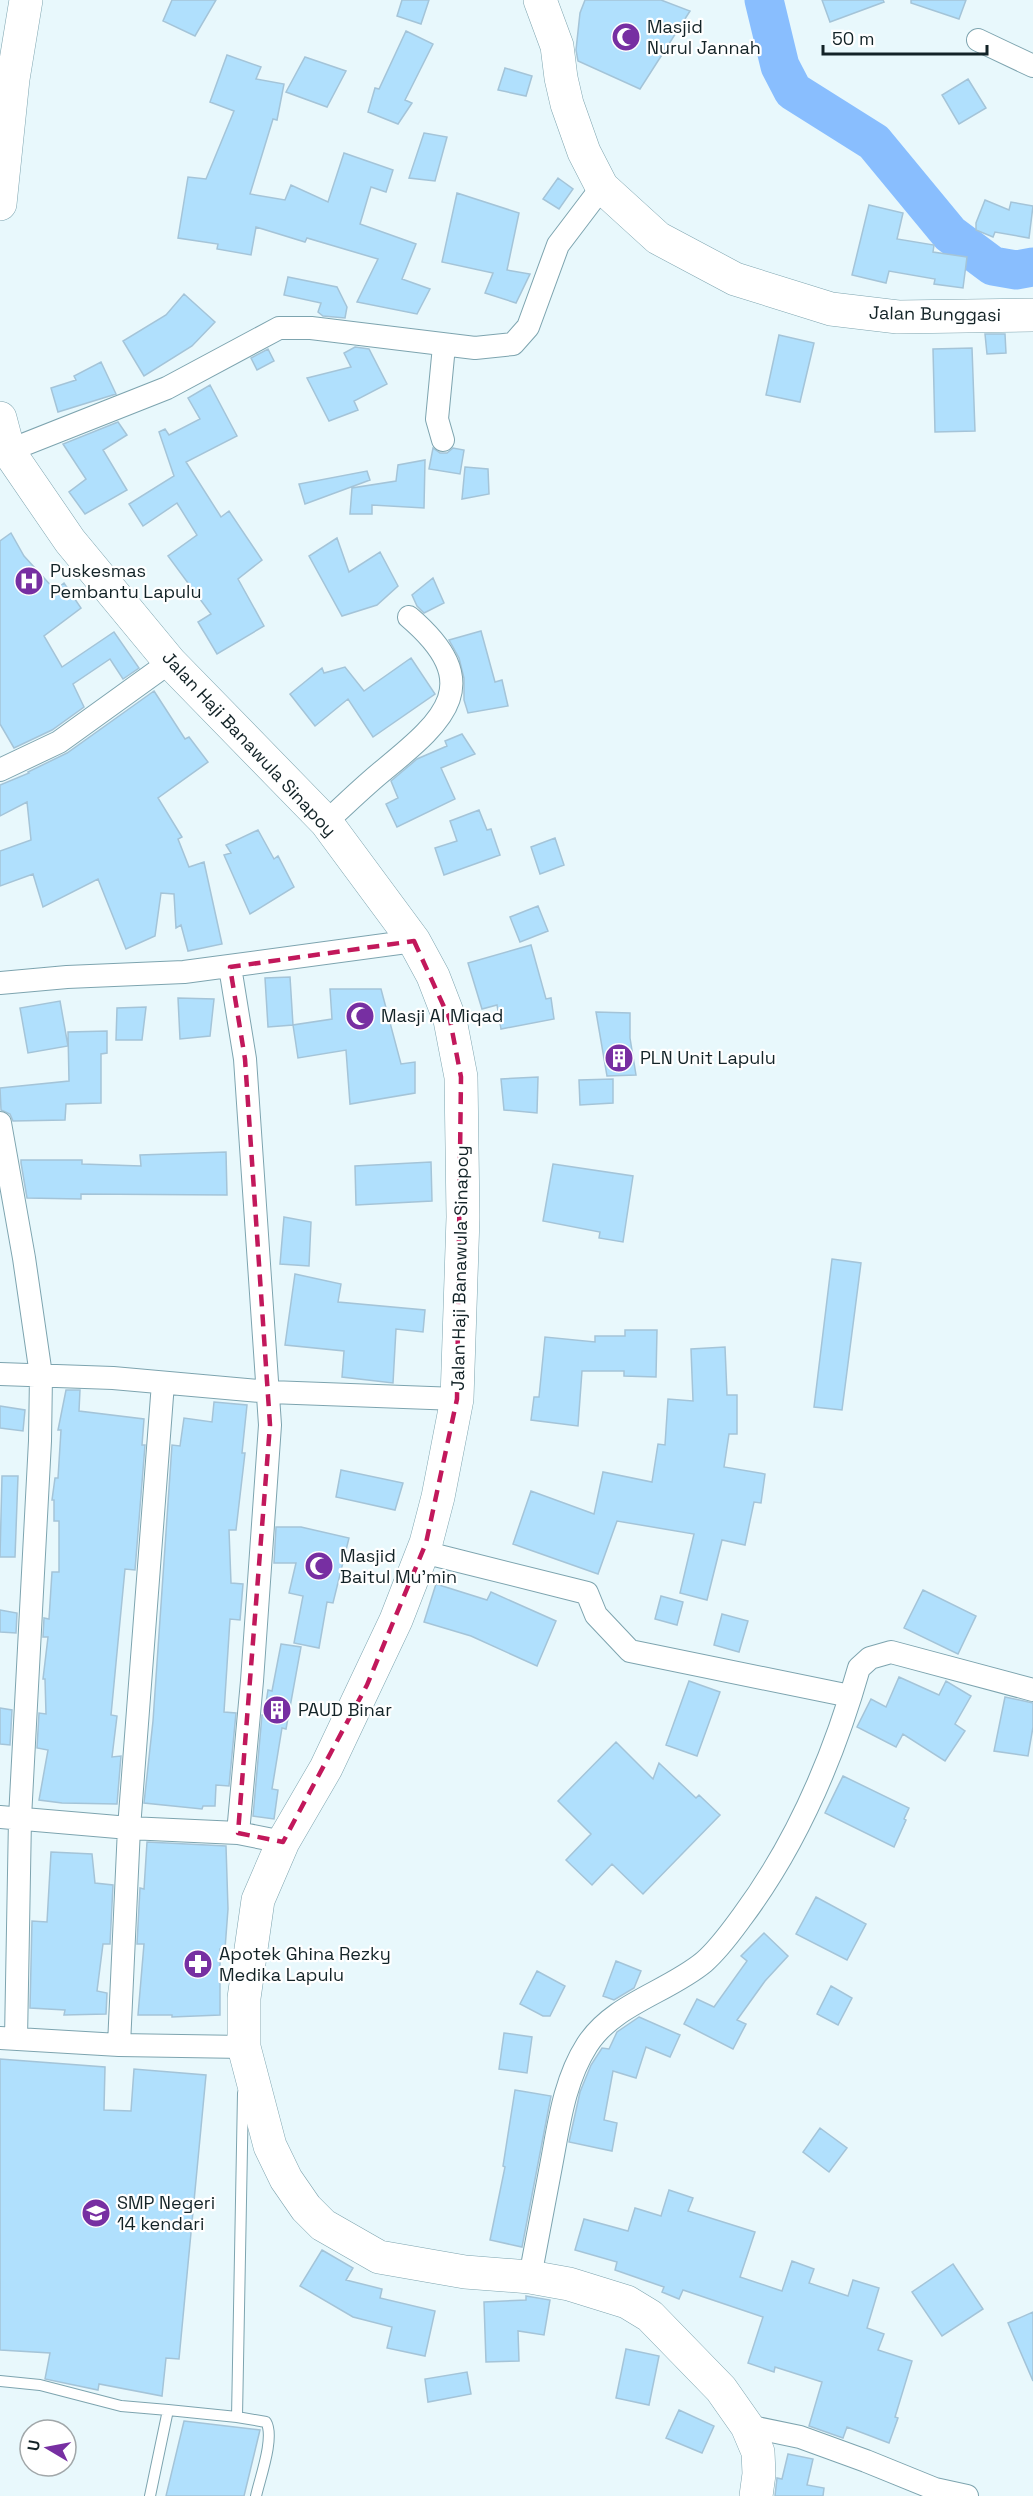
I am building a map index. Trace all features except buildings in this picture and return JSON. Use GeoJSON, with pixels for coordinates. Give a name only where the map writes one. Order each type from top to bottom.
{"type":"FeatureCollection","features":[{"type":"Feature","properties":{"kind":"highway"},"geometry":{"type":"LineString","coordinates":[[0,204],[13,79],[26,0]]}},
{"type":"Feature","properties":{"kind":"highway","name":"Jalan Bunggasi"},"geometry":{"type":"LineString","coordinates":[[540,0],[557,46],[567,104],[584,152],[602,187],[658,238],[735,279],[806,303],[839,311],[898,317],[1033,315]]}},
{"type":"Feature","properties":{"kind":"highway","name":"Jalan Haji Banawula Sinapoy"},"geometry":{"type":"LineString","coordinates":[[0,418],[5,453],[70,541],[170,662],[326,822],[414,941],[433,976],[450,1020],[461,1077],[463,1109],[462,1308],[457,1399],[438,1497],[423,1552],[367,1685],[327,1768],[283,1842],[258,1900],[244,1998],[244,2047],[270,2146],[286,2179],[306,2208],[323,2225],[379,2257],[465,2272],[530,2277],[593,2290],[627,2302],[650,2316],[721,2389],[747,2426],[758,2452],[759,2474],[756,2496]]}},
{"type":"Feature","properties":{"kind":"street"},"geometry":{"type":"LineString","coordinates":[[978,40],[1033,66]]}},
{"type":"Feature","properties":{"kind":"street"},"geometry":{"type":"LineString","coordinates":[[5,453],[167,388],[279,328],[311,328],[444,346],[489,348],[513,344],[521,337],[533,317],[558,245],[602,187]]}},
{"type":"Feature","properties":{"kind":"street"},"geometry":{"type":"LineString","coordinates":[[442,440],[437,419],[444,346]]}},
{"type":"Feature","properties":{"kind":"street"},"geometry":{"type":"LineString","coordinates":[[326,822],[426,735],[445,708],[451,692],[452,677],[435,643],[409,617]]}},
{"type":"Feature","properties":{"kind":"street"},"geometry":{"type":"LineString","coordinates":[[0,770],[59,742],[170,662]]}},
{"type":"Feature","properties":{"kind":"street"},"geometry":{"type":"LineString","coordinates":[[0,982],[67,976],[184,972],[414,941]]}},
{"type":"Feature","properties":{"kind":"street"},"geometry":{"type":"LineString","coordinates":[[230,967],[245,1059],[270,1392],[269,1456],[238,1833]]}},
{"type":"Feature","properties":{"kind":"street"},"geometry":{"type":"LineString","coordinates":[[0,1123],[24,1258],[41,1375],[39,1474],[10,1818],[8,2039],[119,2045],[244,2047]]}},
{"type":"Feature","properties":{"kind":"street"},"geometry":{"type":"LineString","coordinates":[[0,1374],[163,1383],[270,1392],[457,1399]]}},
{"type":"Feature","properties":{"kind":"street"},"geometry":{"type":"LineString","coordinates":[[119,2045],[129,1828],[163,1383]]}},
{"type":"Feature","properties":{"kind":"street"},"geometry":{"type":"LineString","coordinates":[[423,1552],[587,1593],[597,1615],[630,1651],[850,1696]]}},
{"type":"Feature","properties":{"kind":"street"},"geometry":{"type":"LineString","coordinates":[[530,2277],[561,2115],[571,2074],[577,2061],[600,2028],[694,1970],[712,1954],[733,1929],[774,1870],[808,1807],[859,1668],[870,1658],[891,1652],[1033,1690]]}},
{"type":"Feature","properties":{"kind":"street"},"geometry":{"type":"LineString","coordinates":[[10,1818],[129,1828],[238,1833],[283,1842]]}},
{"type":"Feature","properties":{"kind":"street"},"geometry":{"type":"LineString","coordinates":[[747,2426],[800,2438],[935,2488],[967,2496]]}},
{"type":"Feature","properties":{"kind":"lane"},"geometry":{"type":"LineString","coordinates":[[237,2416],[244,2047]]}},
{"type":"Feature","properties":{"kind":"lane"},"geometry":{"type":"LineString","coordinates":[[0,2381],[40,2385],[121,2406],[237,2416],[267,2422],[270,2427],[269,2439],[255,2496]]}},
{"type":"Feature","properties":{"kind":"lane"},"geometry":{"type":"LineString","coordinates":[[150,2496],[168,2410]]}},
{"type":"Feature","properties":{"kind":"highlighted area"},"geometry":{"type":"Polygon","coordinates":[[[414,941],[450,1020],[461,1077],[457,1399],[426,1543],[367,1685],[283,1842],[238,1833],[270,1425],[245,1059],[230,967],[414,941]]]}},
{"type":"Feature","properties":{"kind":"waterway"},"geometry":{"type":"LineString","coordinates":[[764,0],[780,66],[793,91],[874,142],[950,234],[993,266],[1016,270],[1033,267]]}},
{"type":"Feature","properties":{"kind":"place","name":"Masjid Nurul Jannah"},"geometry":{"type":"Point","coordinates":[626,37]}},
{"type":"Feature","properties":{"kind":"place","name":"Puskesmas Pembantu Lapulu"},"geometry":{"type":"Point","coordinates":[29,581]}},
{"type":"Feature","properties":{"kind":"place","name":"Masji Al Miqad"},"geometry":{"type":"Point","coordinates":[360,1016]}},
{"type":"Feature","properties":{"kind":"place","name":"PLN Unit Lapulu"},"geometry":{"type":"Point","coordinates":[619,1058]}},
{"type":"Feature","properties":{"kind":"place","name":"Masjid Baitul Mu'min"},"geometry":{"type":"Point","coordinates":[319,1566]}},
{"type":"Feature","properties":{"kind":"place","name":"PAUD Binar"},"geometry":{"type":"Point","coordinates":[277,1710]}},
{"type":"Feature","properties":{"kind":"place","name":"Apotek Ghina Rezky Medika Lapulu"},"geometry":{"type":"Point","coordinates":[198,1964]}},
{"type":"Feature","properties":{"kind":"place","name":"SMP Negeri 14 kendari"},"geometry":{"type":"Point","coordinates":[96,2213]}}]}
